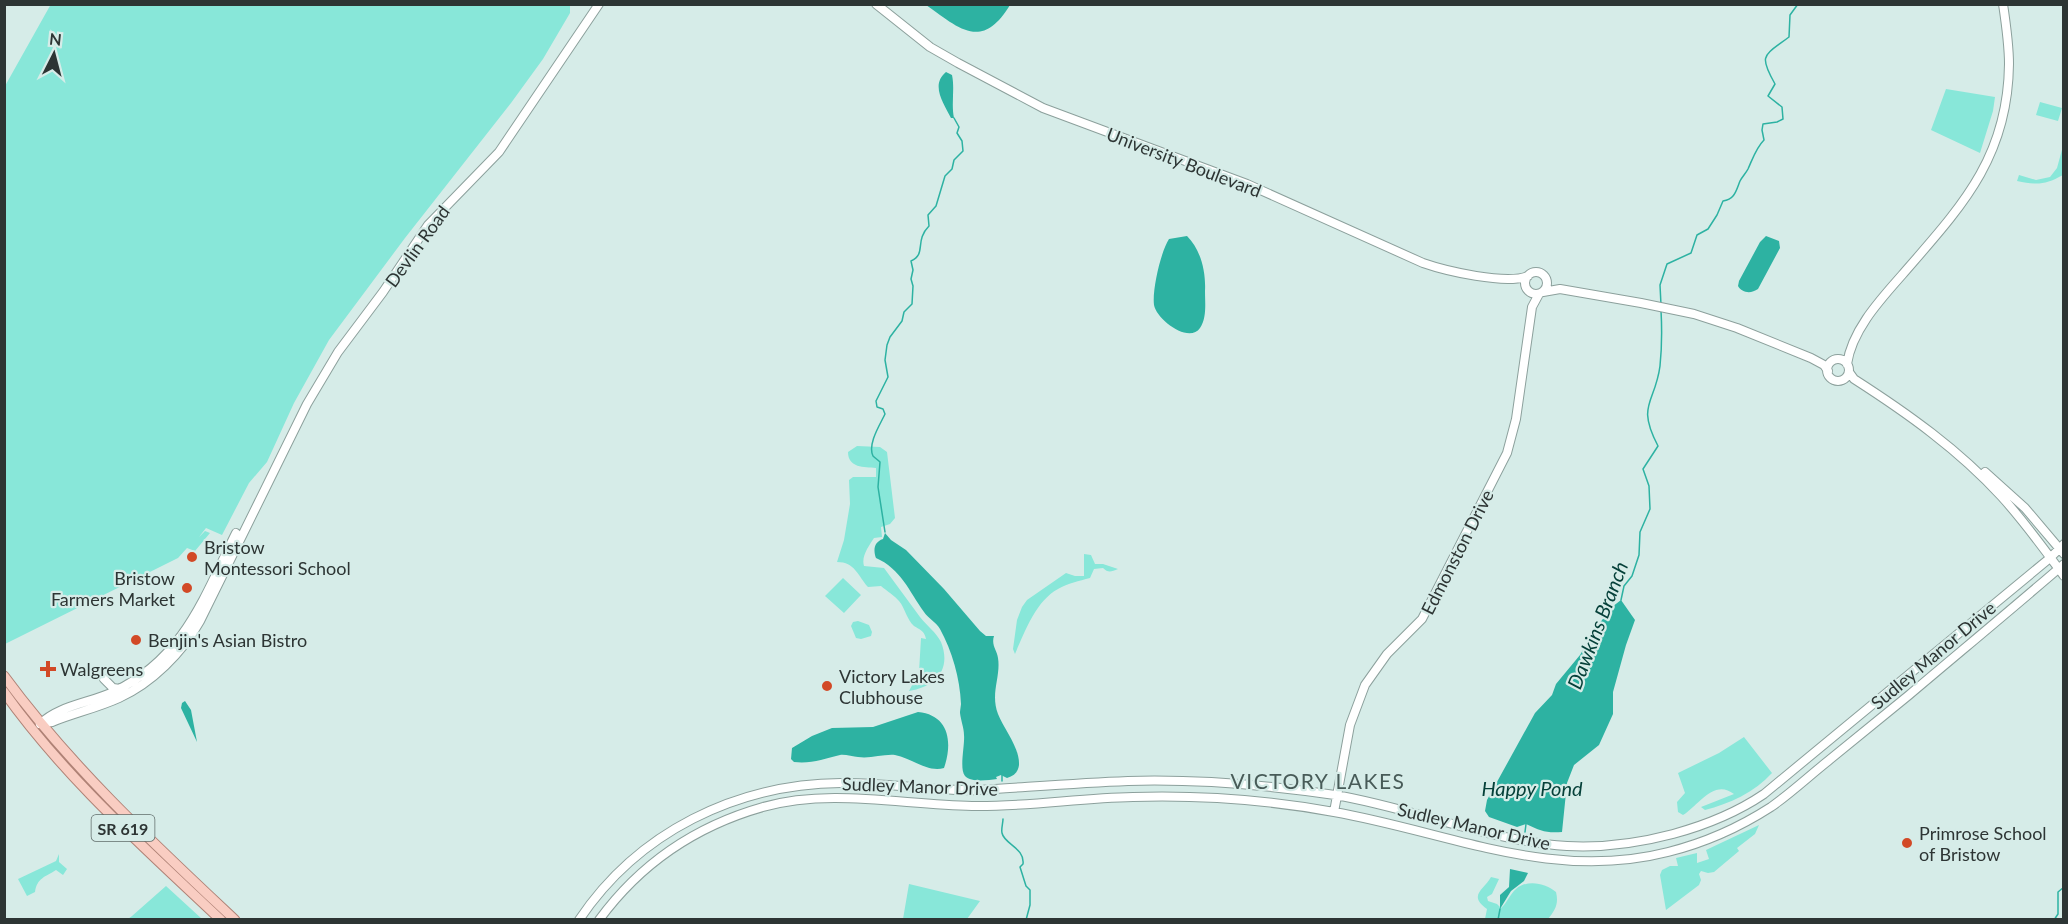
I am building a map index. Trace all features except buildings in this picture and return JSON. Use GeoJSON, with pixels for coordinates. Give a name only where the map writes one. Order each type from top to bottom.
{"type":"FeatureCollection","features":[{"type":"Feature","properties":{"kind":"main road","name":"Devlin Road"},"geometry":{"type":"LineString","coordinates":[[36,727],[120,698],[153,675],[178,652],[200,621],[322,377],[428,225],[499,152],[599,4]]}},
{"type":"Feature","properties":{"kind":"main road","name":"University Boulevard"},"geometry":{"type":"LineString","coordinates":[[876,4],[930,47],[965,68],[1043,108],[1247,184],[1423,263],[1450,271],[1510,280],[1528,290]]}},
{"type":"Feature","properties":{"kind":"main road"},"geometry":{"type":"LineString","coordinates":[[1827,370],[1829,364],[1852,346],[1880,300],[1961,206],[1987,162],[2000,128],[2008,80],[2008,46],[2003,4]]}},
{"type":"Feature","properties":{"kind":"main road"},"geometry":{"type":"LineString","coordinates":[[1541,293],[1547,286],[1545,276],[1539,273],[1528,276],[1526,281],[1528,290],[1541,293],[1560,289],[1682,311],[1737,328],[1810,358],[1824,365],[1832,379],[1851,382],[1872,392]]}},
{"type":"Feature","properties":{"kind":"main road","name":"University Boulevard"},"geometry":{"type":"LineString","coordinates":[[1510,280],[1528,276]]}},
{"type":"Feature","properties":{"kind":"main road"},"geometry":{"type":"LineString","coordinates":[[1547,281],[1560,289]]}},
{"type":"Feature","properties":{"kind":"main road","name":"Edmonston Drive"},"geometry":{"type":"LineString","coordinates":[[1334,812],[1350,725],[1365,685],[1387,654],[1422,619],[1507,453],[1516,419],[1532,307],[1528,290]]}},
{"type":"Feature","properties":{"kind":"main road","name":"Edmonston Drive"},"geometry":{"type":"LineString","coordinates":[[1532,307],[1541,293]]}},
{"type":"Feature","properties":{"kind":"main road"},"geometry":{"type":"LineString","coordinates":[[1842,380],[1846,378],[1852,346]]}},
{"type":"Feature","properties":{"kind":"main road"},"geometry":{"type":"LineString","coordinates":[[1810,358],[1835,360],[1848,368],[1853,378],[1917,422],[1966,461],[2019,516],[2050,558],[2062,570]]}},
{"type":"Feature","properties":{"kind":"main road"},"geometry":{"type":"LineString","coordinates":[[1966,461],[1983,471],[2017,500],[2062,549]]}},
{"type":"Feature","properties":{"kind":"main road","name":"Devlin Road"},"geometry":{"type":"LineString","coordinates":[[36,727],[53,714],[99,698],[146,673],[181,638],[253,501],[273,471]]}},
{"type":"Feature","properties":{"kind":"main road","name":"Sudley Manor Drive"},"geometry":{"type":"LineString","coordinates":[[579,920],[613,876],[658,839],[717,807],[745,797],[787,787],[841,783],[975,790],[1130,781],[1240,784],[1337,796],[1504,836],[1564,846],[1592,847],[1631,843],[1697,827],[1729,814],[1764,794],[2062,549]]}},
{"type":"Feature","properties":{"kind":"main road","name":"Sudley Manor Drive"},"geometry":{"type":"LineString","coordinates":[[599,920],[614,900],[640,873],[684,841],[741,814],[762,807],[795,801],[855,799],[992,806],[1185,796],[1283,804],[1334,812],[1515,855],[1562,861],[1608,861],[1668,852],[1703,841],[1741,824],[1773,805],[2062,570]]}},
{"type":"Feature","properties":{"kind":"main road","name":"SR 619"},"geometry":{"type":"LineString","coordinates":[[4,676],[36,727],[118,810],[235,920]]}},
{"type":"Feature","properties":{"kind":"main road"},"geometry":{"type":"LineString","coordinates":[[99,698],[104,690],[104,679],[113,688],[121,688]]}},
{"type":"Feature","properties":{"kind":"main road","name":"SR 619"},"geometry":{"type":"LineString","coordinates":[[4,692],[114,819],[221,920]]}},
{"type":"Feature","properties":{"kind":"shaded area"},"geometry":{"type":"Polygon","coordinates":[[[51,4],[570,4],[570,13],[543,59],[511,103],[405,238],[329,340],[294,403],[267,462],[249,483],[222,535],[206,528],[199,537],[205,531],[210,533],[195,551],[187,548],[178,558],[5,644],[5,86],[51,4]]]}},
{"type":"Feature","properties":{"kind":"shaded area"},"geometry":{"type":"Polygon","coordinates":[[[1946,89],[1995,97],[1980,153],[1931,130],[1946,89]]]}},
{"type":"Feature","properties":{"kind":"shaded area"},"geometry":{"type":"Polygon","coordinates":[[[2040,102],[2062,108],[2058,121],[2036,115],[2040,102]]]}},
{"type":"Feature","properties":{"kind":"shaded area"},"geometry":{"type":"Polygon","coordinates":[[[2063,146],[2063,175],[2041,183],[2017,181],[2019,175],[2036,180],[2050,177],[2057,168],[2063,146]]]}},
{"type":"Feature","properties":{"kind":"shaded area"},"geometry":{"type":"Polygon","coordinates":[[[857,446],[880,447],[887,452],[895,518],[890,524],[881,527],[882,537],[874,538],[870,544],[863,562],[864,566],[884,568],[920,617],[939,638],[944,652],[943,669],[939,676],[927,686],[918,689],[909,691],[919,672],[921,638],[926,639],[924,634],[914,626],[893,595],[881,586],[868,587],[852,567],[837,562],[844,540],[850,504],[849,480],[853,477],[876,477],[876,468],[858,466],[851,461],[848,452],[857,446]]]}},
{"type":"Feature","properties":{"kind":"shaded area"},"geometry":{"type":"Polygon","coordinates":[[[1084,554],[1091,555],[1095,564],[1118,569],[1106,571],[1103,568],[1094,569],[1090,578],[1066,585],[1050,594],[1032,617],[1015,654],[1013,649],[1017,620],[1022,607],[1027,600],[1066,573],[1084,576],[1084,554]]]}},
{"type":"Feature","properties":{"kind":"shaded area"},"geometry":{"type":"Polygon","coordinates":[[[843,578],[861,595],[844,613],[825,596],[843,578]]]}},
{"type":"Feature","properties":{"kind":"shaded area"},"geometry":{"type":"Polygon","coordinates":[[[858,621],[869,625],[871,636],[856,638],[851,626],[853,622],[858,621]]]}},
{"type":"Feature","properties":{"kind":"shaded area"},"geometry":{"type":"Polygon","coordinates":[[[1744,737],[1772,773],[1758,786],[1732,801],[1705,810],[1701,807],[1734,794],[1720,789],[1707,795],[1683,815],[1678,812],[1677,802],[1685,793],[1678,773],[1719,753],[1744,737]]]}},
{"type":"Feature","properties":{"kind":"shaded area"},"geometry":{"type":"Polygon","coordinates":[[[1759,825],[1755,834],[1737,848],[1739,851],[1714,872],[1701,871],[1699,885],[1666,910],[1660,875],[1662,870],[1670,866],[1678,866],[1676,858],[1697,853],[1697,863],[1709,859],[1706,850],[1759,825]]]}},
{"type":"Feature","properties":{"kind":"shaded area"},"geometry":{"type":"Polygon","coordinates":[[[59,854],[59,862],[67,869],[63,875],[56,870],[45,876],[35,892],[27,896],[18,879],[56,861],[59,854]]]}},
{"type":"Feature","properties":{"kind":"shaded area"},"geometry":{"type":"Polygon","coordinates":[[[1491,877],[1499,879],[1492,894],[1487,897],[1488,901],[1501,908],[1516,889],[1531,883],[1542,884],[1556,892],[1557,903],[1554,910],[1548,919],[1485,919],[1487,909],[1478,900],[1478,896],[1491,877]]]}},
{"type":"Feature","properties":{"kind":"shaded area"},"geometry":{"type":"Polygon","coordinates":[[[909,884],[980,901],[967,919],[903,919],[909,884]]]}},
{"type":"Feature","properties":{"kind":"shaded area"},"geometry":{"type":"Polygon","coordinates":[[[166,886],[202,919],[128,919],[132,916],[166,886]]]}},
{"type":"Feature","properties":{"kind":"water"},"geometry":{"type":"Polygon","coordinates":[[[926,5],[1010,5],[990,28],[980,32],[960,28],[926,5]]]}},
{"type":"Feature","properties":{"kind":"water"},"geometry":{"type":"Polygon","coordinates":[[[946,72],[952,75],[954,118],[951,118],[940,95],[939,83],[946,72]]]}},
{"type":"Feature","properties":{"kind":"water"},"geometry":{"type":"Polygon","coordinates":[[[1187,236],[1199,255],[1205,284],[1204,320],[1200,328],[1189,333],[1181,332],[1167,323],[1156,311],[1154,305],[1154,290],[1166,245],[1169,239],[1187,236]]]}},
{"type":"Feature","properties":{"kind":"water"},"geometry":{"type":"Polygon","coordinates":[[[1766,236],[1779,241],[1780,248],[1758,289],[1752,292],[1744,291],[1738,286],[1739,281],[1760,242],[1766,236]]]}},
{"type":"Feature","properties":{"kind":"water"},"geometry":{"type":"Polygon","coordinates":[[[885,533],[906,550],[944,589],[980,631],[986,636],[994,636],[993,642],[999,665],[995,692],[996,706],[1019,759],[1018,770],[1012,776],[1007,778],[1001,775],[996,777],[997,779],[972,780],[963,773],[964,730],[960,713],[957,675],[952,656],[940,629],[924,612],[904,581],[892,568],[876,558],[875,547],[883,539],[885,533]]]}},
{"type":"Feature","properties":{"kind":"water","name":"Happy Pond"},"geometry":{"type":"Polygon","coordinates":[[[1621,600],[1635,620],[1613,692],[1613,714],[1599,745],[1574,765],[1567,783],[1562,832],[1543,831],[1526,824],[1517,827],[1489,817],[1485,811],[1487,800],[1535,713],[1552,695],[1556,684],[1580,655],[1596,628],[1612,607],[1621,600]]]}},
{"type":"Feature","properties":{"kind":"water"},"geometry":{"type":"Polygon","coordinates":[[[185,701],[191,710],[197,742],[181,708],[185,701]]]}},
{"type":"Feature","properties":{"kind":"water"},"geometry":{"type":"Polygon","coordinates":[[[918,712],[936,718],[946,731],[948,749],[944,768],[926,767],[895,755],[863,757],[842,755],[806,762],[794,762],[791,759],[792,748],[832,728],[873,727],[918,712]]]}},
{"type":"Feature","properties":{"kind":"water"},"geometry":{"type":"Polygon","coordinates":[[[1510,869],[1528,873],[1524,881],[1511,891],[1500,909],[1500,895],[1509,887],[1510,869]]]}},
{"type":"Feature","properties":{"kind":"waterway","name":"Dawkins Branch"},"geometry":{"type":"LineString","coordinates":[[1661,305],[1660,285],[1667,264],[1691,253],[1697,235],[1708,229],[1723,201],[1735,194],[1764,140],[1763,124],[1783,119],[1782,107],[1768,96],[1775,84],[1765,61],[1769,52],[1789,37],[1790,15],[1798,4]]}},
{"type":"Feature","properties":{"kind":"waterway"},"geometry":{"type":"LineString","coordinates":[[885,532],[878,487],[880,462],[873,456],[872,451],[873,440],[885,414],[883,409],[877,407],[876,401],[888,377],[885,360],[887,345],[902,321],[904,312],[912,304],[911,261],[920,251],[922,237],[929,226],[928,215],[936,206],[945,176],[952,169],[954,160],[963,151],[962,141],[957,133],[959,127],[954,118]]}},
{"type":"Feature","properties":{"kind":"waterway","name":"Dawkins Branch"},"geometry":{"type":"LineString","coordinates":[[1621,600],[1624,586],[1632,576],[1639,555],[1640,532],[1650,509],[1649,486],[1643,469],[1658,446],[1648,421],[1648,412],[1660,366],[1661,310]]}},
{"type":"Feature","properties":{"kind":"waterway"},"geometry":{"type":"LineString","coordinates":[[1002,775],[1002,781]]}},
{"type":"Feature","properties":{"kind":"waterway"},"geometry":{"type":"LineString","coordinates":[[1003,819],[1002,833],[1023,859],[1020,867],[1026,886],[1030,890],[1030,905],[1026,920]]}},
{"type":"Feature","properties":{"kind":"waterway","name":"Dawkins Branch"},"geometry":{"type":"LineString","coordinates":[[1525,832],[1526,824]]}},
{"type":"Feature","properties":{"kind":"waterway"},"geometry":{"type":"LineString","coordinates":[[2054,920],[2058,914],[2058,892],[2064,887]]}},
{"type":"Feature","properties":{"kind":"waterway","name":"Dawkins Branch"},"geometry":{"type":"LineString","coordinates":[[1498,920],[1500,909]]}},
{"type":"Feature","properties":{"kind":"place","name":"Bristow Montessori School"},"geometry":{"type":"Point","coordinates":[192,557]}},
{"type":"Feature","properties":{"kind":"place","name":"Bristow Farmers Market"},"geometry":{"type":"Point","coordinates":[187,588]}},
{"type":"Feature","properties":{"kind":"place","name":"Benjin's Asian Bistro"},"geometry":{"type":"Point","coordinates":[136,640]}},
{"type":"Feature","properties":{"kind":"place","name":"Walgreens"},"geometry":{"type":"Point","coordinates":[48,669]}},
{"type":"Feature","properties":{"kind":"place","name":"Victory Lakes Clubhouse"},"geometry":{"type":"Point","coordinates":[827,686]}},
{"type":"Feature","properties":{"kind":"place","name":"Primrose School of Bristow"},"geometry":{"type":"Point","coordinates":[1907,843]}},
{"type":"Feature","properties":{"kind":"district","name":"VICTORY LAKES"},"geometry":{"type":"Point","coordinates":[1318,780]}}]}
